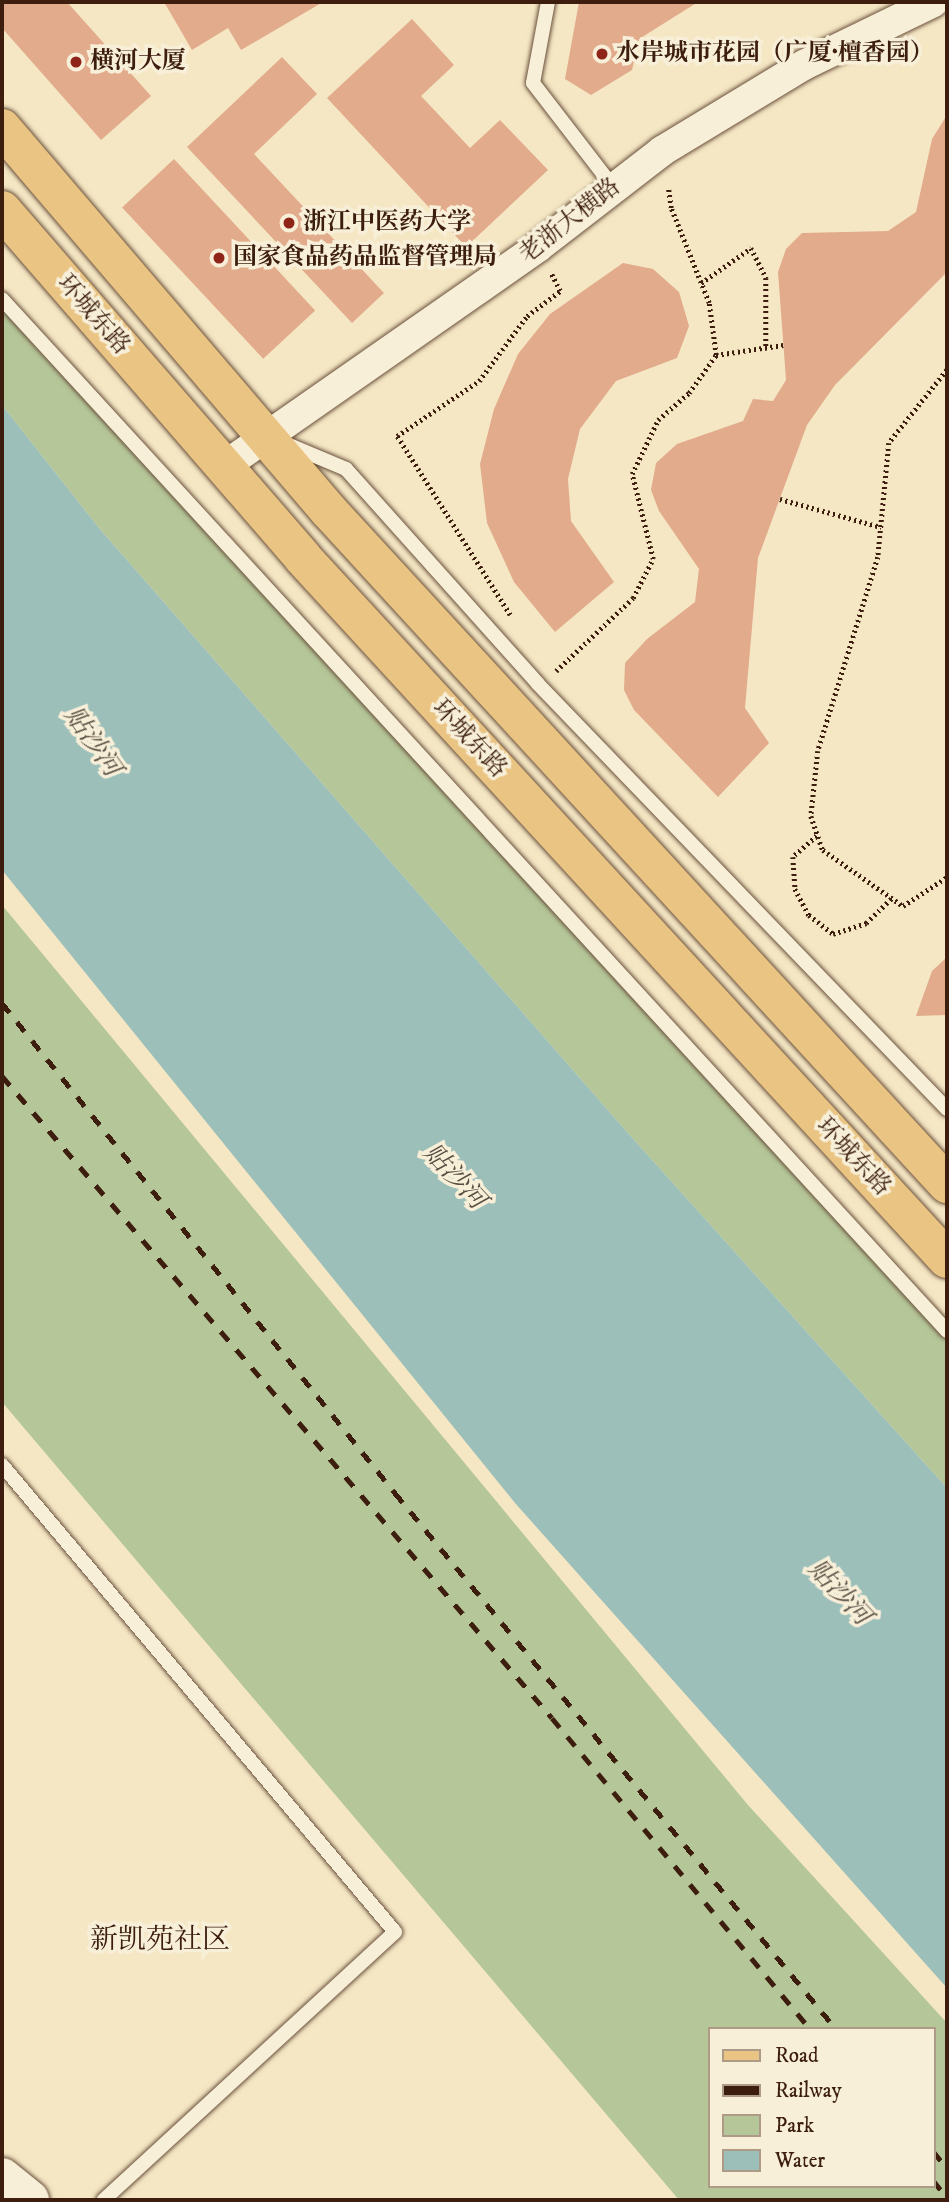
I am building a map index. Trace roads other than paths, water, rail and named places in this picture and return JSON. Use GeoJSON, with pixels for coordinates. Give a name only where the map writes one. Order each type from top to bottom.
{"type":"FeatureCollection","features":[{"type":"Feature","properties":{"kind":"main road","name":"环城东路"},"geometry":{"type":"LineString","coordinates":[[2,128],[268,436],[329,511],[947,1184]]}},
{"type":"Feature","properties":{"kind":"main road","name":"环城东路"},"geometry":{"type":"LineString","coordinates":[[2,210],[223,467],[947,1259]]}},
{"type":"Feature","properties":{"kind":"main road"},"geometry":{"type":"LineString","coordinates":[[2,2177],[30,2200]]}},
{"type":"Feature","properties":{"kind":"street","name":"老浙大横路"},"geometry":{"type":"LineString","coordinates":[[223,467],[538,247],[662,151],[804,65],[933,2]]}},
{"type":"Feature","properties":{"kind":"lane"},"geometry":{"type":"LineString","coordinates":[[548,2],[533,83],[613,187]]}},
{"type":"Feature","properties":{"kind":"lane"},"geometry":{"type":"LineString","coordinates":[[2,299],[947,1331]]}},
{"type":"Feature","properties":{"kind":"lane","name":"环城东路"},"geometry":{"type":"LineString","coordinates":[[268,436],[346,469],[538,684],[947,1109]]}},
{"type":"Feature","properties":{"kind":"lane"},"geometry":{"type":"LineString","coordinates":[[2,1465],[395,1932],[104,2200]]}},
{"type":"Feature","properties":{"kind":"water","name":"贴沙河"},"geometry":{"type":"Polygon","coordinates":[[[2,405],[99,528],[627,1132],[947,1488],[947,1988],[515,1503],[2,870],[2,405]]]}},
{"type":"Feature","properties":{"kind":"railway"},"geometry":{"type":"LineString","coordinates":[[2,1003],[395,1493],[834,2027]]}},
{"type":"Feature","properties":{"kind":"railway"},"geometry":{"type":"LineString","coordinates":[[2,1076],[552,1718],[808,2027]]}},
{"type":"Feature","properties":{"kind":"railway"},"geometry":{"type":"LineString","coordinates":[[935,2153],[947,2168]]}},
{"type":"Feature","properties":{"kind":"railway"},"geometry":{"type":"LineString","coordinates":[[935,2183],[947,2198]]}},
{"type":"Feature","properties":{"kind":"place","name":"水岸城市花园（广厦·檀香园）"},"geometry":{"type":"Point","coordinates":[602,54]}},
{"type":"Feature","properties":{"kind":"place","name":"横河大厦"},"geometry":{"type":"Point","coordinates":[76,62]}},
{"type":"Feature","properties":{"kind":"place","name":"浙江中医药大学"},"geometry":{"type":"Point","coordinates":[289,223]}},
{"type":"Feature","properties":{"kind":"place","name":"国家食品药品监督管理局"},"geometry":{"type":"Point","coordinates":[219,258]}},
{"type":"Feature","properties":{"kind":"district","name":"新凯苑社区"},"geometry":{"type":"Point","coordinates":[160,1940]}}]}
